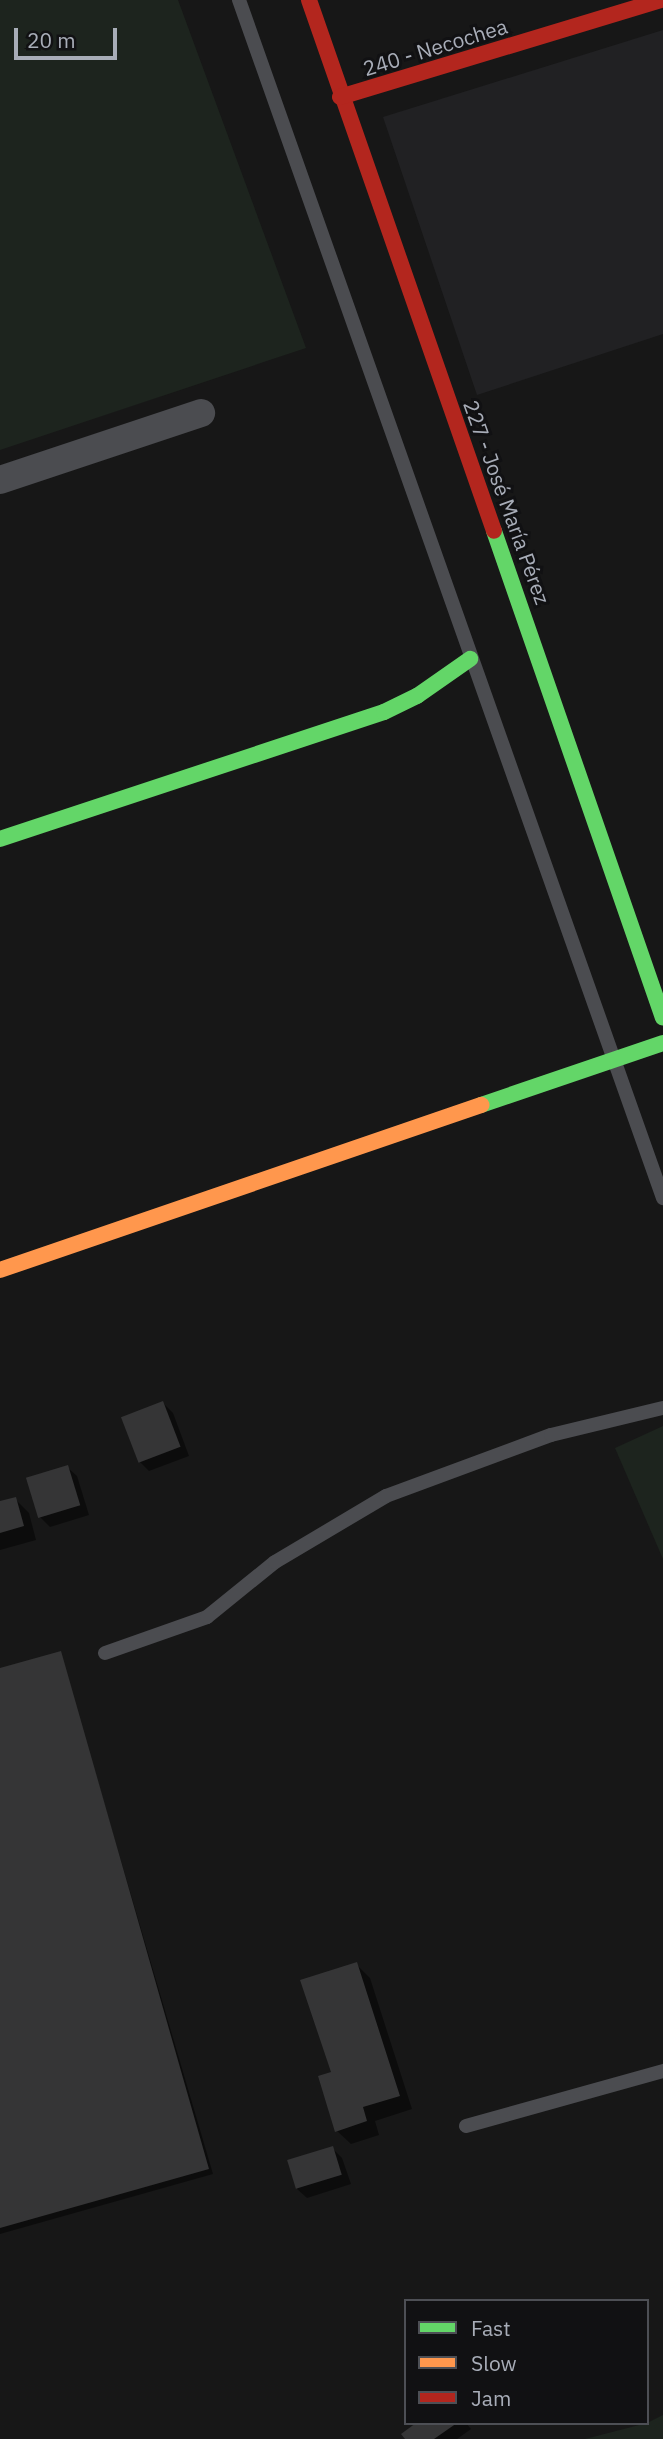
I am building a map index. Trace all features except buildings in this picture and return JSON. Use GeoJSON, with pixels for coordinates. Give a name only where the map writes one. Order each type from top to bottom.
{"type":"FeatureCollection","features":[{"type":"Feature","properties":{"kind":"street","name":"227 - José María Pérez"},"geometry":{"type":"LineString","coordinates":[[309,0],[340,97],[556,702],[663,1018]]}},
{"type":"Feature","properties":{"kind":"street","name":"240 - Necochea"},"geometry":{"type":"LineString","coordinates":[[340,97],[662,0]]}},
{"type":"Feature","properties":{"kind":"street"},"geometry":{"type":"LineString","coordinates":[[0,480],[201,413]]}},
{"type":"Feature","properties":{"kind":"street"},"geometry":{"type":"LineString","coordinates":[[0,839],[384,712],[470,659]]}},
{"type":"Feature","properties":{"kind":"street"},"geometry":{"type":"LineString","coordinates":[[0,1269],[663,1043]]}},
{"type":"Feature","properties":{"kind":"lane"},"geometry":{"type":"LineString","coordinates":[[239,0],[470,659],[663,1198]]}},
{"type":"Feature","properties":{"kind":"lane"},"geometry":{"type":"LineString","coordinates":[[105,1653],[207,1617],[275,1562],[386,1496],[551,1435],[663,1408]]}},
{"type":"Feature","properties":{"kind":"lane"},"geometry":{"type":"LineString","coordinates":[[466,2126],[663,2071]]}},
{"type":"Feature","properties":{"kind":"shaded area"},"geometry":{"type":"Polygon","coordinates":[[[0,0],[178,0],[306,348],[0,450],[0,0]]]}},
{"type":"Feature","properties":{"kind":"shaded area"},"geometry":{"type":"Polygon","coordinates":[[[663,30],[663,334],[477,395],[383,117],[663,30]]]}},
{"type":"Feature","properties":{"kind":"shaded area"},"geometry":{"type":"Polygon","coordinates":[[[663,1426],[663,1559],[615,1448],[663,1426]]]}},
{"type":"Feature","properties":{"kind":"shaded area"},"geometry":{"type":"Polygon","coordinates":[[[663,2415],[663,2439],[585,2439],[649,2425],[649,2422],[663,2415]]]}},
{"type":"Feature","properties":{"kind":"traffic: fast"},"geometry":{"type":"LineString","coordinates":[[494,531],[663,1018]]}},
{"type":"Feature","properties":{"kind":"traffic: fast"},"geometry":{"type":"LineString","coordinates":[[0,839],[384,712],[417,696],[470,659]]}},
{"type":"Feature","properties":{"kind":"traffic: fast"},"geometry":{"type":"LineString","coordinates":[[481,1105],[663,1043]]}},
{"type":"Feature","properties":{"kind":"traffic: slow"},"geometry":{"type":"LineString","coordinates":[[0,1270],[481,1105]]}},
{"type":"Feature","properties":{"kind":"traffic: jam"},"geometry":{"type":"LineString","coordinates":[[309,0],[494,531]]}},
{"type":"Feature","properties":{"kind":"traffic: jam"},"geometry":{"type":"LineString","coordinates":[[340,97],[662,0]]}}]}
